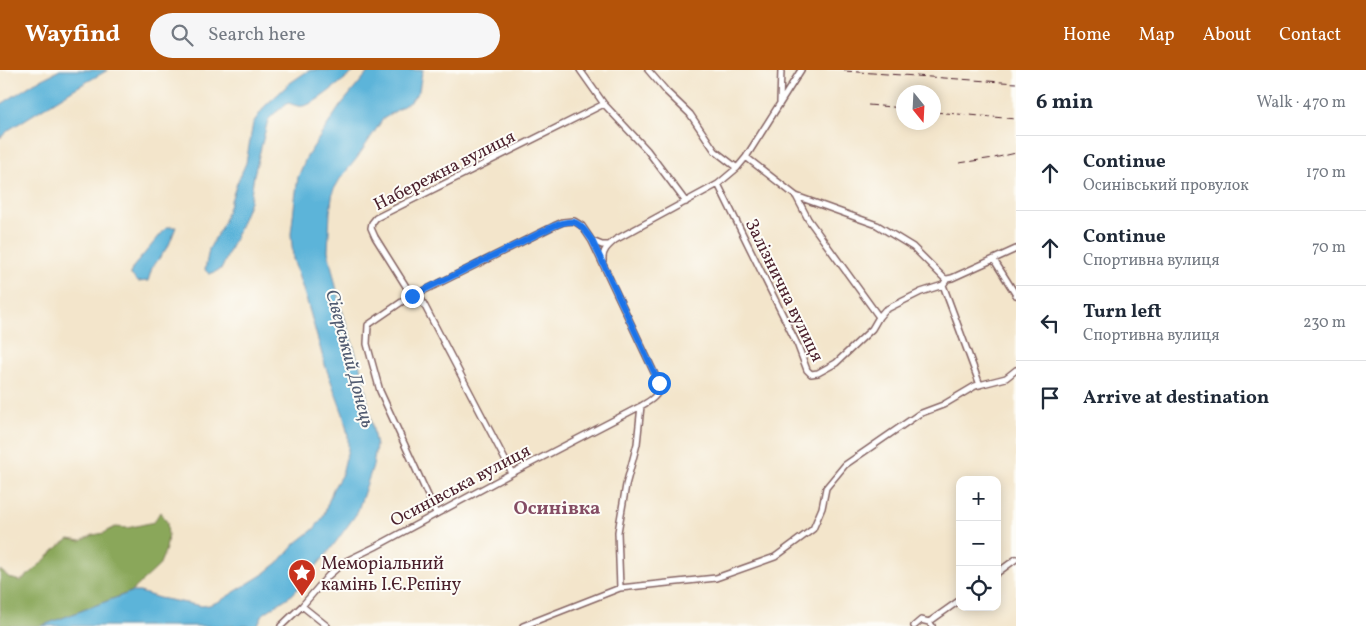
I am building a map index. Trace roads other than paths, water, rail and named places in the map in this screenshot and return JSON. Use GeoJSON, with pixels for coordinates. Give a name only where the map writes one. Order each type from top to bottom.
{"type":"FeatureCollection","features":[{"type":"Feature","properties":{"kind":"street"},"geometry":{"type":"LineString","coordinates":[[580,70],[604,104],[647,150],[686,202]]}},
{"type":"Feature","properties":{"kind":"street"},"geometry":{"type":"LineString","coordinates":[[648,70],[666,92],[690,114],[715,151],[738,168]]}},
{"type":"Feature","properties":{"kind":"street"},"geometry":{"type":"LineString","coordinates":[[780,102],[781,70]]}},
{"type":"Feature","properties":{"kind":"street"},"geometry":{"type":"LineString","coordinates":[[603,264],[604,252],[616,240],[718,184],[738,168],[801,70]]}},
{"type":"Feature","properties":{"kind":"street","name":"Набережна вулиця"},"geometry":{"type":"LineString","coordinates":[[512,473],[415,295],[375,237],[371,228],[372,223],[376,218],[604,104]]}},
{"type":"Feature","properties":{"kind":"street"},"geometry":{"type":"LineString","coordinates":[[746,157],[796,196],[877,224],[913,247],[947,279]]}},
{"type":"Feature","properties":{"kind":"street","name":"Залізнична вулиця"},"geometry":{"type":"LineString","coordinates":[[718,184],[811,374],[818,373],[836,363],[872,329],[885,310],[921,292],[943,285]]}},
{"type":"Feature","properties":{"kind":"street"},"geometry":{"type":"LineString","coordinates":[[796,196],[808,219],[879,317]]}},
{"type":"Feature","properties":{"kind":"street"},"geometry":{"type":"LineString","coordinates":[[436,513],[380,391],[367,344],[368,324],[391,308],[415,295],[563,222],[577,222],[582,226],[592,240],[603,264]]}},
{"type":"Feature","properties":{"kind":"street"},"geometry":{"type":"LineString","coordinates":[[592,240],[597,244],[608,246]]}},
{"type":"Feature","properties":{"kind":"street"},"geometry":{"type":"LineString","coordinates":[[980,384],[943,285],[947,279],[994,260],[1016,248]]}},
{"type":"Feature","properties":{"kind":"street"},"geometry":{"type":"LineString","coordinates":[[994,260],[1016,295]]}},
{"type":"Feature","properties":{"kind":"street","name":"Осинівська вулиця"},"geometry":{"type":"LineString","coordinates":[[281,626],[302,606],[328,576],[344,562],[651,400],[658,392],[659,383],[603,264]]}},
{"type":"Feature","properties":{"kind":"street"},"geometry":{"type":"LineString","coordinates":[[523,626],[620,588],[716,578],[775,557],[813,529],[822,508],[826,488],[845,465],[919,414],[943,405],[975,386],[1006,378],[1016,370]]}},
{"type":"Feature","properties":{"kind":"street"},"geometry":{"type":"LineString","coordinates":[[620,588],[618,532],[626,485],[637,444],[641,406]]}},
{"type":"Feature","properties":{"kind":"street"},"geometry":{"type":"LineString","coordinates":[[1001,569],[1016,559]]}},
{"type":"Feature","properties":{"kind":"street"},"geometry":{"type":"LineString","coordinates":[[914,626],[921,620],[931,624],[956,603]]}},
{"type":"Feature","properties":{"kind":"street"},"geometry":{"type":"LineString","coordinates":[[302,606],[328,626]]}},
{"type":"Feature","properties":{"kind":"water"},"geometry":{"type":"Polygon","coordinates":[[[60,70],[108,70],[10,129],[0,138],[0,105],[34,83],[60,70]]]}},
{"type":"Feature","properties":{"kind":"water"},"geometry":{"type":"Polygon","coordinates":[[[309,70],[357,70],[316,101],[301,106],[288,103],[268,120],[254,175],[250,201],[222,268],[209,274],[205,270],[209,249],[223,224],[246,163],[253,123],[265,106],[290,83],[309,70]]]}},
{"type":"Feature","properties":{"kind":"water","name":"Сіверський Донець"},"geometry":{"type":"Polygon","coordinates":[[[370,70],[424,70],[419,91],[411,101],[383,119],[333,191],[328,251],[340,304],[363,376],[376,446],[373,466],[357,513],[330,550],[293,594],[263,614],[257,626],[41,626],[131,592],[140,592],[159,598],[202,606],[220,601],[265,573],[280,561],[296,543],[314,529],[323,517],[333,489],[342,474],[348,449],[348,435],[293,259],[291,234],[298,177],[306,158],[340,106],[370,70]]]}},
{"type":"Feature","properties":{"kind":"water"},"geometry":{"type":"Polygon","coordinates":[[[167,227],[176,227],[169,245],[152,268],[148,281],[138,282],[130,274],[133,267],[167,227]]]}},
{"type":"Feature","properties":{"kind":"railway"},"geometry":{"type":"LineString","coordinates":[[844,71],[1016,83]]}},
{"type":"Feature","properties":{"kind":"railway"},"geometry":{"type":"LineString","coordinates":[[868,105],[896,107]]}},
{"type":"Feature","properties":{"kind":"railway"},"geometry":{"type":"LineString","coordinates":[[941,113],[1016,119]]}},
{"type":"Feature","properties":{"kind":"railway"},"geometry":{"type":"LineString","coordinates":[[959,163],[1016,153]]}},
{"type":"Feature","properties":{"kind":"place","name":"Меморіальний камінь І.Є.Рєпіну"},"geometry":{"type":"Point","coordinates":[302,597]}},
{"type":"Feature","properties":{"kind":"district","name":"Осинівка"},"geometry":{"type":"Point","coordinates":[557,507]}}]}
